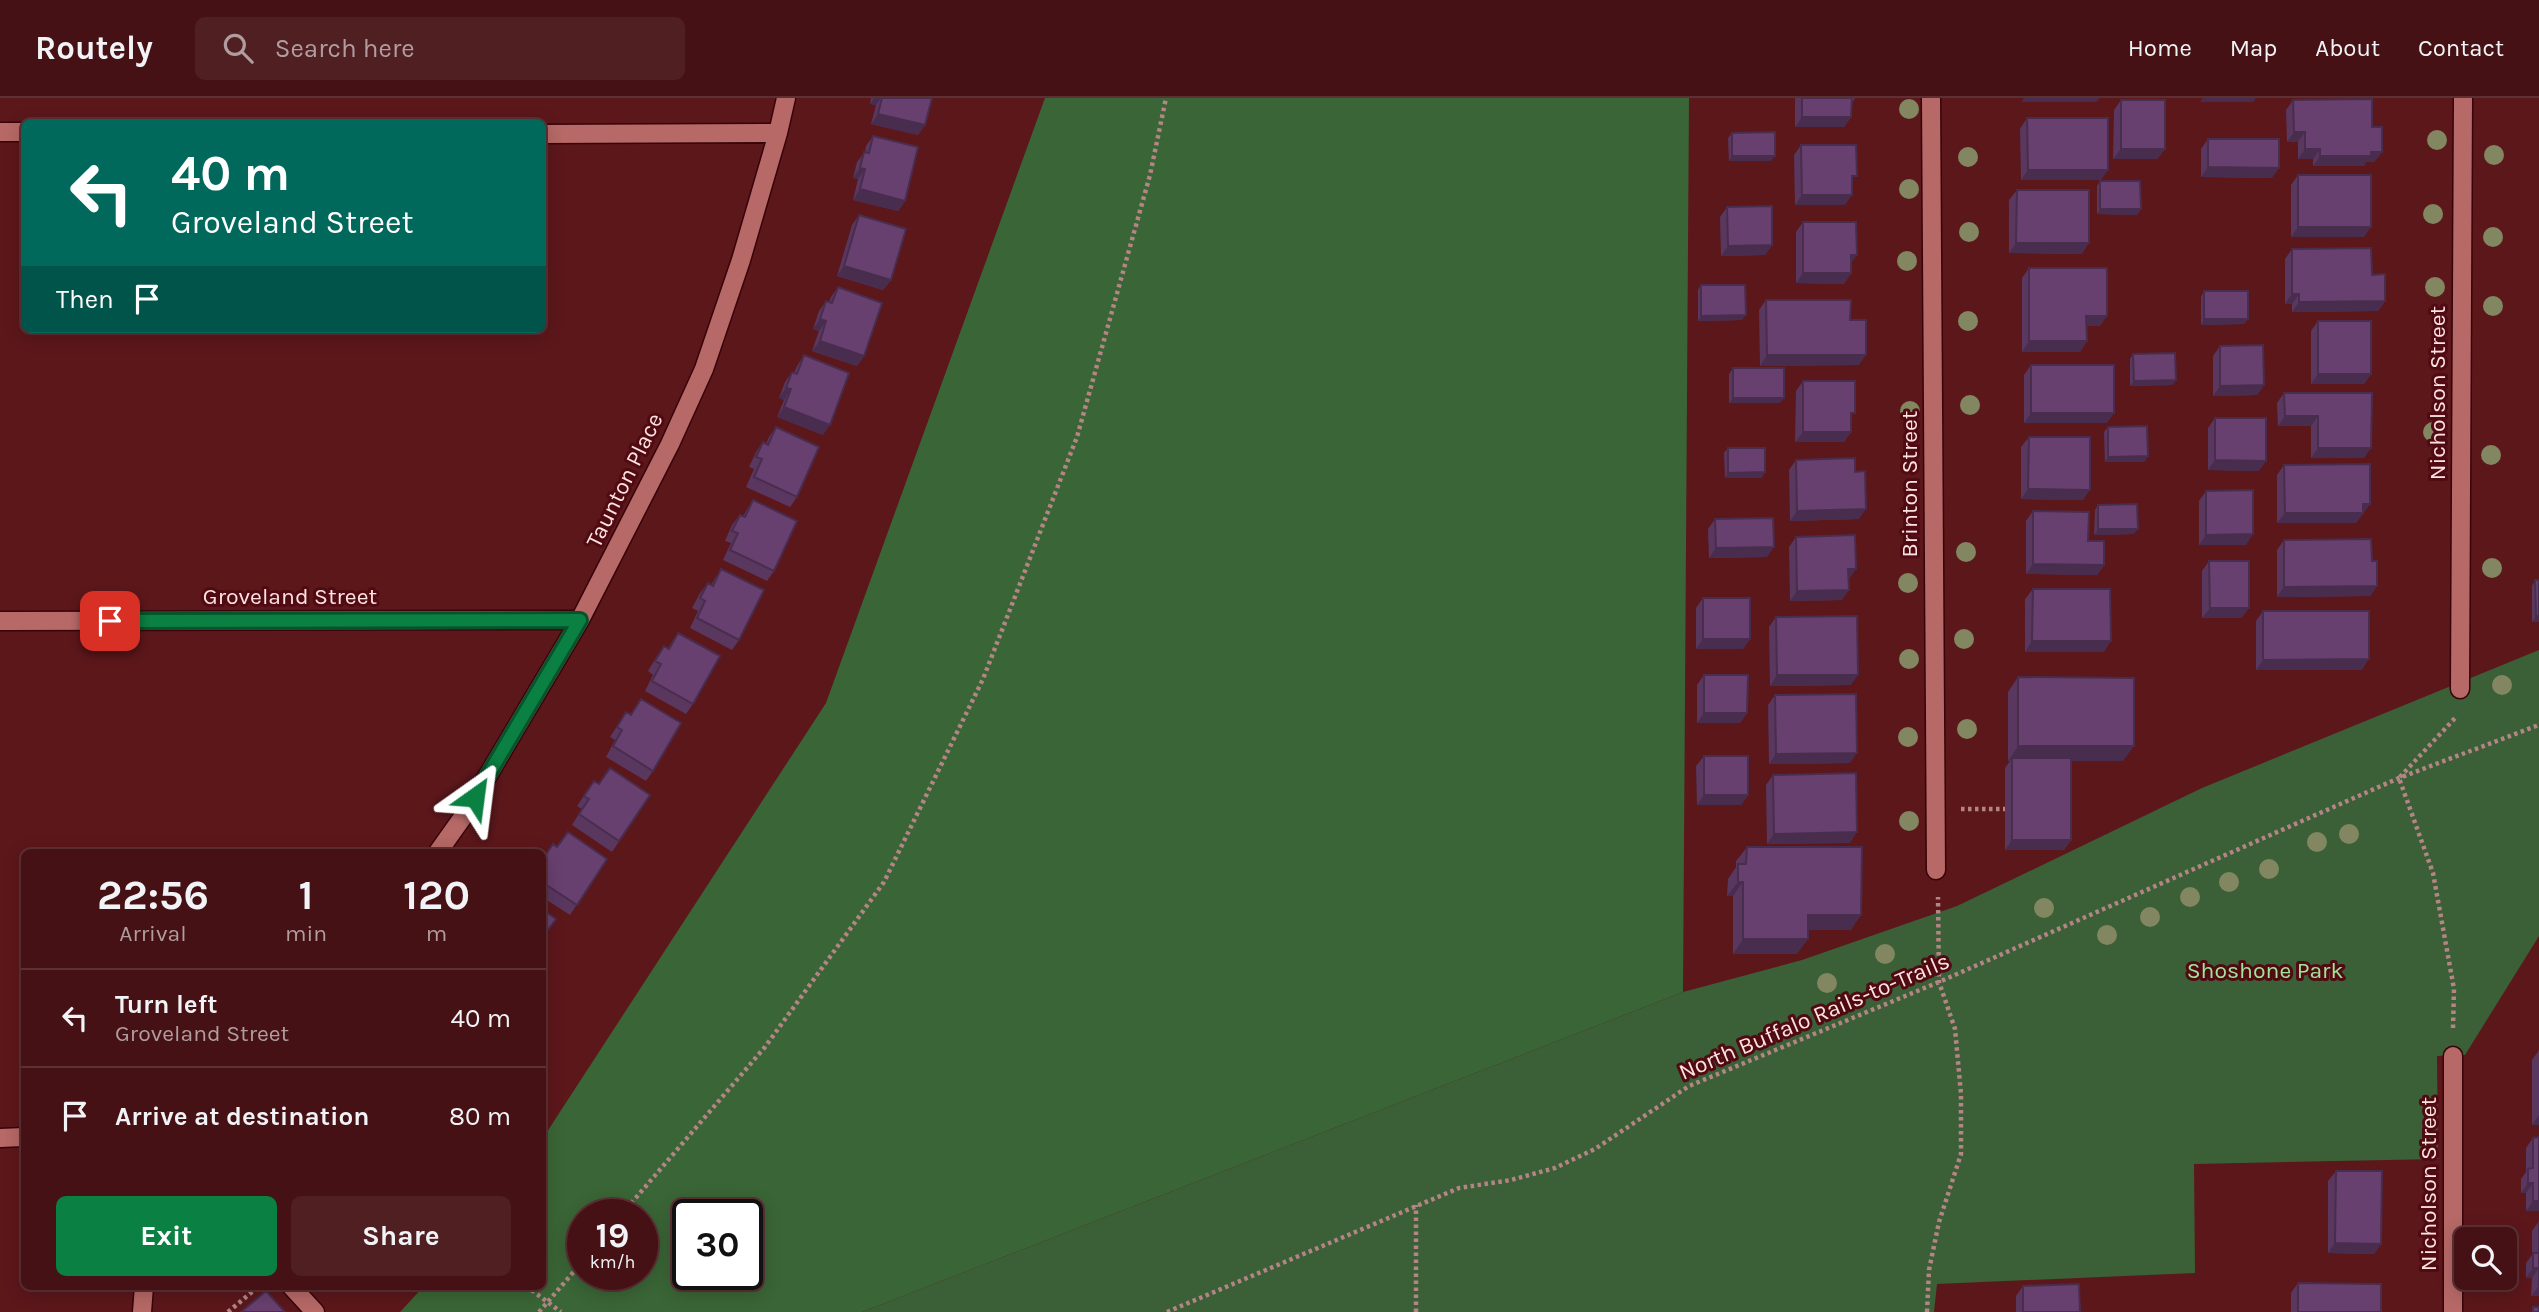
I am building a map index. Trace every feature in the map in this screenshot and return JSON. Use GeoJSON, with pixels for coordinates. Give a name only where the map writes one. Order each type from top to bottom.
{"type":"FeatureCollection","features":[{"type":"Feature","properties":{"kind":"street","name":"Taunton Place"},"geometry":{"type":"LineString","coordinates":[[440,849],[465,814],[580,620],[670,444],[704,369],[744,252],[786,98]]}},
{"type":"Feature","properties":{"kind":"street","name":"Brinton Street"},"geometry":{"type":"LineString","coordinates":[[1931,98],[1936,870]]}},
{"type":"Feature","properties":{"kind":"street","name":"Nicholson Street"},"geometry":{"type":"LineString","coordinates":[[2460,688],[2463,98]]}},
{"type":"Feature","properties":{"kind":"street"},"geometry":{"type":"LineString","coordinates":[[0,132],[21,132]]}},
{"type":"Feature","properties":{"kind":"street"},"geometry":{"type":"LineString","coordinates":[[546,134],[778,133]]}},
{"type":"Feature","properties":{"kind":"street","name":"Groveland Street"},"geometry":{"type":"LineString","coordinates":[[0,621],[580,620]]}},
{"type":"Feature","properties":{"kind":"street","name":"Nicholson Street"},"geometry":{"type":"LineString","coordinates":[[2453,1056],[2453,1312]]}},
{"type":"Feature","properties":{"kind":"street"},"geometry":{"type":"LineString","coordinates":[[0,1138],[21,1137]]}},
{"type":"Feature","properties":{"kind":"street"},"geometry":{"type":"LineString","coordinates":[[142,1312],[144,1290]]}},
{"type":"Feature","properties":{"kind":"street"},"geometry":{"type":"LineString","coordinates":[[295,1290],[315,1312]]}},
{"type":"Feature","properties":{"kind":"path"},"geometry":{"type":"LineString","coordinates":[[635,1199],[765,1047],[884,882],[983,679],[1077,437],[1150,175],[1166,98]]}},
{"type":"Feature","properties":{"kind":"path"},"geometry":{"type":"LineString","coordinates":[[2453,1056],[2454,989],[2434,873],[2399,778],[2458,714],[2460,688]]}},
{"type":"Feature","properties":{"kind":"path","name":"North Buffalo Rails-to-Trails"},"geometry":{"type":"LineString","coordinates":[[1167,1312],[1459,1188],[1511,1180],[1555,1168],[1595,1149],[1689,1086],[1939,982],[2399,778],[2539,725]]}},
{"type":"Feature","properties":{"kind":"path"},"geometry":{"type":"LineString","coordinates":[[1963,809],[2006,809]]}},
{"type":"Feature","properties":{"kind":"path"},"geometry":{"type":"LineString","coordinates":[[1927,1312],[1929,1270],[1939,1222],[1961,1154],[1961,1094],[1955,1029],[1939,982],[1936,870]]}},
{"type":"Feature","properties":{"kind":"path"},"geometry":{"type":"LineString","coordinates":[[1416,1205],[1416,1312]]}},
{"type":"Feature","properties":{"kind":"path"},"geometry":{"type":"LineString","coordinates":[[539,1312],[567,1280]]}},
{"type":"Feature","properties":{"kind":"path"},"geometry":{"type":"LineString","coordinates":[[229,1312],[254,1290]]}},
{"type":"Feature","properties":{"kind":"path"},"geometry":{"type":"LineString","coordinates":[[532,1290],[561,1312]]}},
{"type":"Feature","properties":{"kind":"green space"},"geometry":{"type":"Polygon","coordinates":[[[1045,98],[1689,98],[1683,992],[862,1312],[400,1312],[420,1290],[546,1290],[546,1133],[826,703],[1045,98]]]}},
{"type":"Feature","properties":{"kind":"green space","name":"Shoshone Park"},"geometry":{"type":"Polygon","coordinates":[[[2539,650],[2539,936],[2465,1055],[2437,1056],[2438,1159],[2194,1164],[2195,1273],[1937,1284],[1934,1312],[862,1312],[1683,992],[1802,960],[1957,906],[2202,788],[2539,650]]]}},
{"type":"Feature","properties":{"kind":"building"},"geometry":{"type":"Polygon","coordinates":[[[882,98],[932,98],[925,125],[878,114],[882,98]]]}},
{"type":"Feature","properties":{"kind":"building"},"geometry":{"type":"Polygon","coordinates":[[[1802,98],[1852,98],[1851,117],[1802,117],[1802,98]]]}},
{"type":"Feature","properties":{"kind":"building"},"geometry":{"type":"Polygon","coordinates":[[[2372,99],[2372,127],[2382,127],[2382,152],[2371,152],[2371,156],[2320,156],[2320,149],[2305,149],[2305,132],[2294,132],[2293,100],[2372,99]]]}},
{"type":"Feature","properties":{"kind":"building"},"geometry":{"type":"Polygon","coordinates":[[[2121,100],[2165,100],[2165,149],[2121,149],[2121,100]]]}},
{"type":"Feature","properties":{"kind":"building"},"geometry":{"type":"Polygon","coordinates":[[[2027,118],[2108,118],[2108,170],[2028,170],[2027,118]]]}},
{"type":"Feature","properties":{"kind":"building"},"geometry":{"type":"Polygon","coordinates":[[[1775,132],[1775,156],[1732,156],[1732,133],[1775,132]]]}},
{"type":"Feature","properties":{"kind":"building"},"geometry":{"type":"Polygon","coordinates":[[[873,136],[918,147],[905,201],[860,189],[865,169],[860,168],[864,152],[869,153],[873,136]]]}},
{"type":"Feature","properties":{"kind":"building"},"geometry":{"type":"Polygon","coordinates":[[[2208,139],[2279,139],[2279,168],[2208,167],[2208,139]]]}},
{"type":"Feature","properties":{"kind":"building"},"geometry":{"type":"Polygon","coordinates":[[[1801,145],[1856,145],[1857,176],[1852,176],[1852,195],[1802,195],[1801,145]]]}},
{"type":"Feature","properties":{"kind":"building"},"geometry":{"type":"Polygon","coordinates":[[[2298,175],[2371,175],[2371,227],[2298,227],[2298,175]]]}},
{"type":"Feature","properties":{"kind":"building"},"geometry":{"type":"Polygon","coordinates":[[[2100,181],[2140,181],[2141,209],[2100,209],[2100,181]]]}},
{"type":"Feature","properties":{"kind":"building"},"geometry":{"type":"Polygon","coordinates":[[[2017,190],[2089,190],[2089,243],[2016,243],[2017,190]]]}},
{"type":"Feature","properties":{"kind":"building"},"geometry":{"type":"Polygon","coordinates":[[[1772,206],[1772,245],[1728,246],[1727,207],[1772,206]]]}},
{"type":"Feature","properties":{"kind":"building"},"geometry":{"type":"Polygon","coordinates":[[[859,215],[906,229],[891,280],[844,266],[859,215]]]}},
{"type":"Feature","properties":{"kind":"building"},"geometry":{"type":"Polygon","coordinates":[[[1803,222],[1856,222],[1857,255],[1851,255],[1851,273],[1803,273],[1803,222]]]}},
{"type":"Feature","properties":{"kind":"building"},"geometry":{"type":"Polygon","coordinates":[[[2371,248],[2372,275],[2385,274],[2385,301],[2299,302],[2299,294],[2292,294],[2292,249],[2371,248]]]}},
{"type":"Feature","properties":{"kind":"building"},"geometry":{"type":"Polygon","coordinates":[[[2029,268],[2107,268],[2107,316],[2086,316],[2087,341],[2029,341],[2029,268]]]}},
{"type":"Feature","properties":{"kind":"building"},"geometry":{"type":"Polygon","coordinates":[[[1701,285],[1745,285],[1746,315],[1701,316],[1701,285]]]}},
{"type":"Feature","properties":{"kind":"building"},"geometry":{"type":"Polygon","coordinates":[[[838,287],[882,303],[864,356],[820,341],[826,321],[820,319],[826,301],[832,303],[838,287]]]}},
{"type":"Feature","properties":{"kind":"building"},"geometry":{"type":"Polygon","coordinates":[[[2204,291],[2248,291],[2248,319],[2204,319],[2204,291]]]}},
{"type":"Feature","properties":{"kind":"building"},"geometry":{"type":"Polygon","coordinates":[[[1766,300],[1851,300],[1850,320],[1866,320],[1866,355],[1767,355],[1766,300]]]}},
{"type":"Feature","properties":{"kind":"building"},"geometry":{"type":"Polygon","coordinates":[[[2318,321],[2371,321],[2371,374],[2318,374],[2318,321]]]}},
{"type":"Feature","properties":{"kind":"building"},"geometry":{"type":"Polygon","coordinates":[[[2263,345],[2264,385],[2220,386],[2220,346],[2263,345]]]}},
{"type":"Feature","properties":{"kind":"building"},"geometry":{"type":"Polygon","coordinates":[[[2175,353],[2176,380],[2134,381],[2133,354],[2175,353]]]}},
{"type":"Feature","properties":{"kind":"building"},"geometry":{"type":"Polygon","coordinates":[[[804,355],[849,373],[830,425],[784,407],[791,389],[786,388],[792,372],[797,374],[804,355]]]}},
{"type":"Feature","properties":{"kind":"building"},"geometry":{"type":"Polygon","coordinates":[[[2031,365],[2114,365],[2114,413],[2031,413],[2031,365]]]}},
{"type":"Feature","properties":{"kind":"building"},"geometry":{"type":"Polygon","coordinates":[[[1733,368],[1784,368],[1784,398],[1733,398],[1733,368]]]}},
{"type":"Feature","properties":{"kind":"building"},"geometry":{"type":"Polygon","coordinates":[[[1803,381],[1855,381],[1855,413],[1851,413],[1851,432],[1803,432],[1803,381]]]}},
{"type":"Feature","properties":{"kind":"building"},"geometry":{"type":"Polygon","coordinates":[[[2284,393],[2372,393],[2371,448],[2318,448],[2318,416],[2285,416],[2284,393]]]}},
{"type":"Feature","properties":{"kind":"building"},"geometry":{"type":"Polygon","coordinates":[[[2215,418],[2266,418],[2266,461],[2215,460],[2215,418]]]}},
{"type":"Feature","properties":{"kind":"building"},"geometry":{"type":"Polygon","coordinates":[[[2147,426],[2148,456],[2108,457],[2108,427],[2147,426]]]}},
{"type":"Feature","properties":{"kind":"building"},"geometry":{"type":"Polygon","coordinates":[[[776,427],[819,447],[797,497],[754,477],[762,459],[756,457],[763,442],[768,445],[776,427]]]}},
{"type":"Feature","properties":{"kind":"building"},"geometry":{"type":"Polygon","coordinates":[[[2029,437],[2090,437],[2090,490],[2028,489],[2029,437]]]}},
{"type":"Feature","properties":{"kind":"building"},"geometry":{"type":"Polygon","coordinates":[[[1728,448],[1765,448],[1765,472],[1728,473],[1728,448]]]}},
{"type":"Feature","properties":{"kind":"building"},"geometry":{"type":"Polygon","coordinates":[[[1855,458],[1855,472],[1865,471],[1866,509],[1797,511],[1796,460],[1855,458]]]}},
{"type":"Feature","properties":{"kind":"building"},"geometry":{"type":"Polygon","coordinates":[[[2370,464],[2370,504],[2363,504],[2363,513],[2285,513],[2284,465],[2370,464]]]}},
{"type":"Feature","properties":{"kind":"building"},"geometry":{"type":"Polygon","coordinates":[[[2253,490],[2253,534],[2206,535],[2206,491],[2253,490]]]}},
{"type":"Feature","properties":{"kind":"building"},"geometry":{"type":"Polygon","coordinates":[[[753,500],[797,521],[774,571],[730,550],[738,533],[732,531],[740,515],[745,517],[753,500]]]}},
{"type":"Feature","properties":{"kind":"building"},"geometry":{"type":"Polygon","coordinates":[[[2137,504],[2138,529],[2098,529],[2098,505],[2137,504]]]}},
{"type":"Feature","properties":{"kind":"building"},"geometry":{"type":"Polygon","coordinates":[[[2033,511],[2089,512],[2088,541],[2104,541],[2104,565],[2033,564],[2033,511]]]}},
{"type":"Feature","properties":{"kind":"building"},"geometry":{"type":"Polygon","coordinates":[[[1773,518],[1774,547],[1716,548],[1715,519],[1773,518]]]}},
{"type":"Feature","properties":{"kind":"building"},"geometry":{"type":"Polygon","coordinates":[[[1855,535],[1856,569],[1848,569],[1849,590],[1797,591],[1796,537],[1855,535]]]}},
{"type":"Feature","properties":{"kind":"building"},"geometry":{"type":"Polygon","coordinates":[[[2371,539],[2372,561],[2377,561],[2377,586],[2284,587],[2284,540],[2371,539]]]}},
{"type":"Feature","properties":{"kind":"building"},"geometry":{"type":"Polygon","coordinates":[[[2209,561],[2249,561],[2249,608],[2210,608],[2209,561]]]}},
{"type":"Feature","properties":{"kind":"building"},"geometry":{"type":"Polygon","coordinates":[[[721,569],[764,590],[739,640],[697,618],[705,601],[700,598],[708,583],[713,586],[721,569]]]}},
{"type":"Feature","properties":{"kind":"building"},"geometry":{"type":"Polygon","coordinates":[[[2535,580],[2539,580],[2539,616],[2536,616],[2535,580]]]}},
{"type":"Feature","properties":{"kind":"building"},"geometry":{"type":"Polygon","coordinates":[[[2033,589],[2110,589],[2111,641],[2032,641],[2033,589]]]}},
{"type":"Feature","properties":{"kind":"building"},"geometry":{"type":"Polygon","coordinates":[[[1703,598],[1750,598],[1750,639],[1703,639],[1703,598]]]}},
{"type":"Feature","properties":{"kind":"building"},"geometry":{"type":"Polygon","coordinates":[[[2263,611],[2369,611],[2369,659],[2263,660],[2263,611]]]}},
{"type":"Feature","properties":{"kind":"building"},"geometry":{"type":"Polygon","coordinates":[[[1857,616],[1858,675],[1777,675],[1776,617],[1857,616]]]}},
{"type":"Feature","properties":{"kind":"building"},"geometry":{"type":"Polygon","coordinates":[[[678,633],[720,656],[693,704],[652,681],[661,664],[655,661],[664,646],[669,649],[678,633]]]}},
{"type":"Feature","properties":{"kind":"building"},"geometry":{"type":"Polygon","coordinates":[[[1704,675],[1748,675],[1747,713],[1704,713],[1704,675]]]}},
{"type":"Feature","properties":{"kind":"building"},"geometry":{"type":"Polygon","coordinates":[[[2018,677],[2134,678],[2134,746],[2018,746],[2018,677]]]}},
{"type":"Feature","properties":{"kind":"building"},"geometry":{"type":"Polygon","coordinates":[[[1856,694],[1857,753],[1776,754],[1775,695],[1856,694]]]}},
{"type":"Feature","properties":{"kind":"building"},"geometry":{"type":"Polygon","coordinates":[[[641,699],[681,723],[653,771],[613,746],[622,730],[617,727],[626,712],[631,715],[641,699]]]}},
{"type":"Feature","properties":{"kind":"building"},"geometry":{"type":"Polygon","coordinates":[[[1704,756],[1748,756],[1748,795],[1704,795],[1704,756]]]}},
{"type":"Feature","properties":{"kind":"building"},"geometry":{"type":"Polygon","coordinates":[[[2012,758],[2071,758],[2071,840],[2012,840],[2012,758]]]}},
{"type":"Feature","properties":{"kind":"building"},"geometry":{"type":"Polygon","coordinates":[[[610,768],[650,795],[619,841],[579,814],[589,799],[584,796],[594,781],[599,784],[610,768]]]}},
{"type":"Feature","properties":{"kind":"building"},"geometry":{"type":"Polygon","coordinates":[[[1856,773],[1857,832],[1774,834],[1773,775],[1856,773]]]}},
{"type":"Feature","properties":{"kind":"building"},"geometry":{"type":"Polygon","coordinates":[[[568,832],[607,859],[577,905],[546,885],[546,854],[553,844],[557,847],[568,832]]]}},
{"type":"Feature","properties":{"kind":"building"},"geometry":{"type":"Polygon","coordinates":[[[1747,847],[1862,847],[1861,915],[1808,915],[1808,939],[1743,939],[1743,882],[1738,882],[1738,864],[1746,864],[1747,847]]]}},
{"type":"Feature","properties":{"kind":"building"},"geometry":{"type":"Polygon","coordinates":[[[546,912],[556,919],[546,933],[546,912]]]}},
{"type":"Feature","properties":{"kind":"building"},"geometry":{"type":"Polygon","coordinates":[[[2539,1137],[2539,1201],[2533,1201],[2533,1183],[2528,1183],[2528,1169],[2533,1168],[2533,1138],[2539,1137]]]}},
{"type":"Feature","properties":{"kind":"building"},"geometry":{"type":"Polygon","coordinates":[[[2336,1171],[2382,1171],[2381,1244],[2335,1243],[2336,1171]]]}},
{"type":"Feature","properties":{"kind":"building"},"geometry":{"type":"Polygon","coordinates":[[[2533,1253],[2539,1253],[2539,1268],[2533,1268],[2533,1253]]]}},
{"type":"Feature","properties":{"kind":"building"},"geometry":{"type":"Polygon","coordinates":[[[2298,1283],[2381,1284],[2381,1312],[2298,1312],[2298,1283]]]}},
{"type":"Feature","properties":{"kind":"building"},"geometry":{"type":"Polygon","coordinates":[[[2079,1284],[2080,1312],[2023,1312],[2023,1286],[2079,1284]]]}},
{"type":"Feature","properties":{"kind":"building"},"geometry":{"type":"Polygon","coordinates":[[[266,1291],[285,1312],[241,1312],[266,1291]]]}},
{"type":"Feature","properties":{"kind":"route"},"geometry":{"type":"LineString","coordinates":[[110,621],[580,620],[475,797]]}}]}
